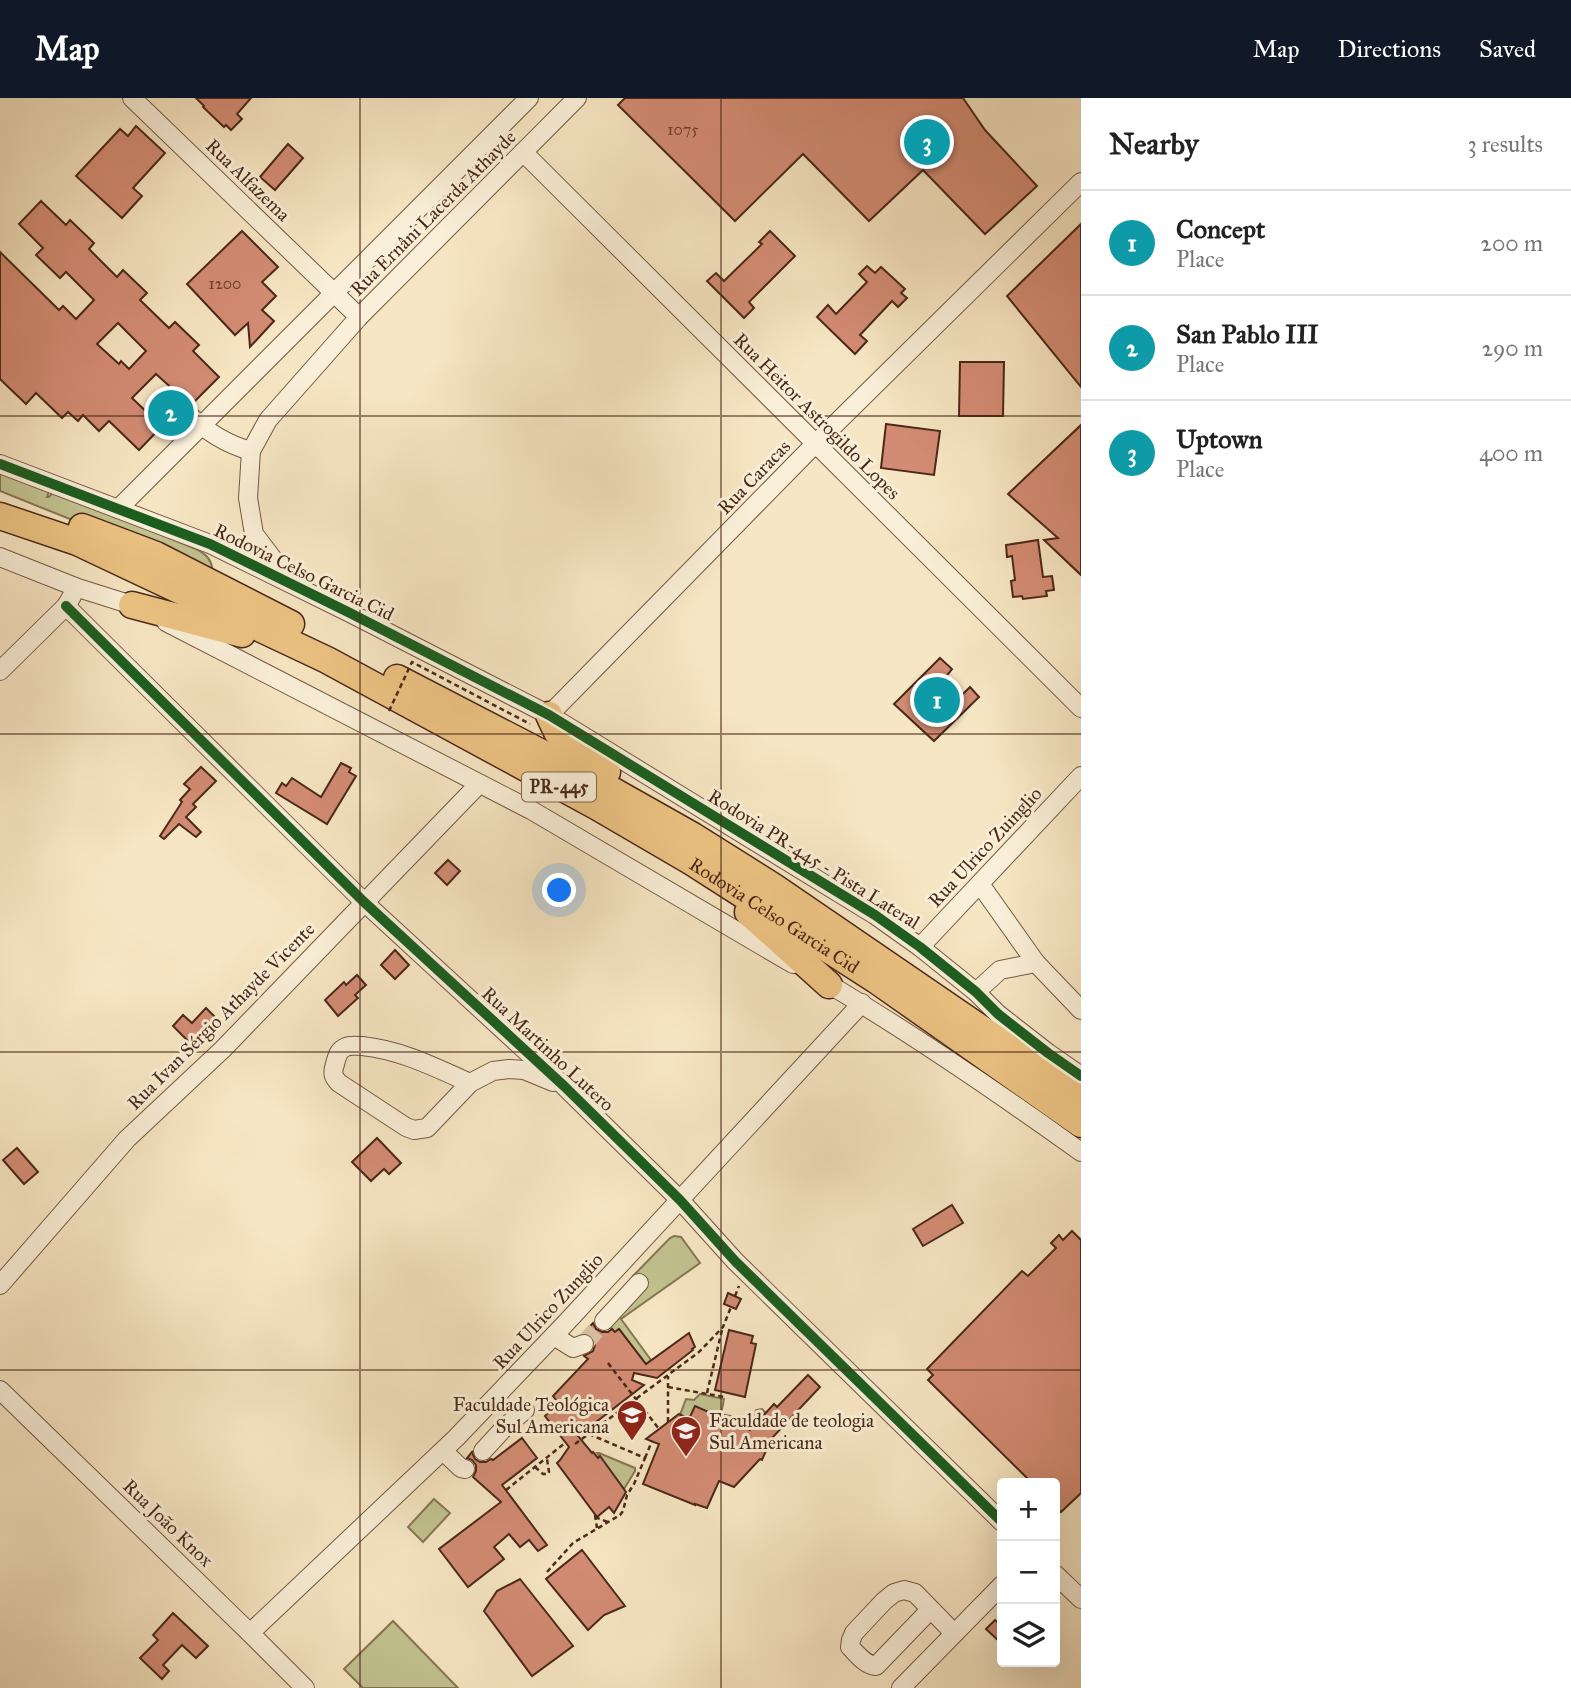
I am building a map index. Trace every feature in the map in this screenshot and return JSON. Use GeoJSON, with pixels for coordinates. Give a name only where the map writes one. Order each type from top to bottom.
{"type":"FeatureCollection","features":[{"type":"Feature","properties":{"kind":"highway","name":"Rodovia Celso Garcia Cid"},"geometry":{"type":"LineString","coordinates":[[0,496],[156,555],[592,779],[693,836],[775,887],[1081,1097]]}},
{"type":"Feature","properties":{"kind":"highway","name":"Rodovia Celso Garcia Cid"},"geometry":{"type":"LineString","coordinates":[[0,516],[77,542],[327,660],[596,806],[692,862],[876,980],[1081,1124]]}},
{"type":"Feature","properties":{"kind":"highway"},"geometry":{"type":"LineString","coordinates":[[132,605],[327,660]]}},
{"type":"Feature","properties":{"kind":"highway"},"geometry":{"type":"LineString","coordinates":[[539,720],[693,836]]}},
{"type":"Feature","properties":{"kind":"highway"},"geometry":{"type":"LineString","coordinates":[[692,862],[829,985]]}},
{"type":"Feature","properties":{"kind":"highway"},"geometry":{"type":"LineString","coordinates":[[898,972],[1048,1053]]}},
{"type":"Feature","properties":{"kind":"street","name":"Rua Alfazema"},"geometry":{"type":"LineString","coordinates":[[132,98],[335,292]]}},
{"type":"Feature","properties":{"kind":"street","name":"Rua Ernâni Lacerda Athayde"},"geometry":{"type":"LineString","coordinates":[[529,98],[335,292],[359,317],[577,98]]}},
{"type":"Feature","properties":{"kind":"street","name":"Rua Heitor Astrogildo Lopes"},"geometry":{"type":"LineString","coordinates":[[523,152],[1081,708]]}},
{"type":"Feature","properties":{"kind":"street","name":"Rua Caracas"},"geometry":{"type":"LineString","coordinates":[[539,720],[1081,182]]}},
{"type":"Feature","properties":{"kind":"street"},"geometry":{"type":"LineString","coordinates":[[118,509],[335,292]]}},
{"type":"Feature","properties":{"kind":"street"},"geometry":{"type":"LineString","coordinates":[[292,583],[254,534],[248,498],[251,452],[268,419],[359,317]]}},
{"type":"Feature","properties":{"kind":"street"},"geometry":{"type":"LineString","coordinates":[[185,411],[200,427],[234,447],[251,452]]}},
{"type":"Feature","properties":{"kind":"street","name":"Rodovia Celso Garcia Cid"},"geometry":{"type":"LineString","coordinates":[[0,464],[210,544],[292,583],[539,720],[582,736]]}},
{"type":"Feature","properties":{"kind":"street","name":"Rodovia Celso Garcia Cid"},"geometry":{"type":"LineString","coordinates":[[0,557],[78,588],[132,605],[531,810],[829,985]]}},
{"type":"Feature","properties":{"kind":"street"},"geometry":{"type":"LineString","coordinates":[[0,671],[66,606],[78,588]]}},
{"type":"Feature","properties":{"kind":"street","name":"Rua Martinho Lutero"},"geometry":{"type":"LineString","coordinates":[[66,606],[364,902],[564,1086],[680,1200],[735,1261],[997,1517]]}},
{"type":"Feature","properties":{"kind":"street","name":"Rodovia PR-445 - Pista Lateral"},"geometry":{"type":"LineString","coordinates":[[582,736],[875,915],[920,947],[976,992],[998,1014],[1081,1076]]}},
{"type":"Feature","properties":{"kind":"street","name":"Rua Ulrico Zuinglio"},"geometry":{"type":"LineString","coordinates":[[920,947],[1081,776]]}},
{"type":"Feature","properties":{"kind":"street","name":"Rua Ivan Sérgio Athayde Vicente"},"geometry":{"type":"LineString","coordinates":[[0,1285],[127,1139],[223,1049],[479,784]]}},
{"type":"Feature","properties":{"kind":"street"},"geometry":{"type":"LineString","coordinates":[[980,884],[1036,963],[1081,1010]]}},
{"type":"Feature","properties":{"kind":"street"},"geometry":{"type":"LineString","coordinates":[[976,992],[1000,970],[1036,963]]}},
{"type":"Feature","properties":{"kind":"street"},"geometry":{"type":"LineString","coordinates":[[829,985],[941,1054],[1081,1152]]}},
{"type":"Feature","properties":{"kind":"street","name":"Rua Ulrico Zunglio"},"geometry":{"type":"LineString","coordinates":[[250,1633],[443,1451],[554,1336],[862,1003]]}},
{"type":"Feature","properties":{"kind":"street"},"geometry":{"type":"LineString","coordinates":[[470,1083],[401,1053],[365,1046],[345,1047],[338,1053],[333,1070],[334,1078],[340,1083],[414,1130],[426,1128],[470,1083],[493,1071],[524,1070],[564,1086]]}},
{"type":"Feature","properties":{"kind":"street"},"geometry":{"type":"LineString","coordinates":[[612,1273],[611,1296],[620,1305]]}},
{"type":"Feature","properties":{"kind":"street"},"geometry":{"type":"LineString","coordinates":[[604,1321],[639,1283]]}},
{"type":"Feature","properties":{"kind":"street"},"geometry":{"type":"LineString","coordinates":[[554,1336],[573,1348],[584,1343]]}},
{"type":"Feature","properties":{"kind":"street","name":"Rua João Knox"},"geometry":{"type":"LineString","coordinates":[[0,1390],[305,1688]]}},
{"type":"Feature","properties":{"kind":"street"},"geometry":{"type":"LineString","coordinates":[[500,1392],[497,1411],[505,1427]]}},
{"type":"Feature","properties":{"kind":"street"},"geometry":{"type":"LineString","coordinates":[[483,1451],[525,1410]]}},
{"type":"Feature","properties":{"kind":"street"},"geometry":{"type":"LineString","coordinates":[[443,1451],[465,1469]]}},
{"type":"Feature","properties":{"kind":"street"},"geometry":{"type":"LineString","coordinates":[[1060,1579],[1081,1599]]}},
{"type":"Feature","properties":{"kind":"street"},"geometry":{"type":"LineString","coordinates":[[930,1611],[876,1666],[865,1662],[850,1647],[854,1633],[894,1593],[904,1590],[915,1593],[954,1633]]}},
{"type":"Feature","properties":{"kind":"street"},"geometry":{"type":"LineString","coordinates":[[901,1688],[997,1590]]}},
{"type":"Feature","properties":{"kind":"path"},"geometry":{"type":"LineString","coordinates":[[388,712],[412,662],[539,720]]}},
{"type":"Feature","properties":{"kind":"path"},"geometry":{"type":"LineString","coordinates":[[707,1393],[723,1327],[731,1307]]}},
{"type":"Feature","properties":{"kind":"path"},"geometry":{"type":"LineString","coordinates":[[575,1444],[699,1352],[723,1327]]}},
{"type":"Feature","properties":{"kind":"path"},"geometry":{"type":"LineString","coordinates":[[608,1363],[659,1429]]}},
{"type":"Feature","properties":{"kind":"path"},"geometry":{"type":"LineString","coordinates":[[668,1374],[668,1422]]}},
{"type":"Feature","properties":{"kind":"path"},"geometry":{"type":"LineString","coordinates":[[668,1387],[724,1397]]}},
{"type":"Feature","properties":{"kind":"path"},"geometry":{"type":"LineString","coordinates":[[589,1434],[645,1458]]}},
{"type":"Feature","properties":{"kind":"path"},"geometry":{"type":"LineString","coordinates":[[547,1572],[573,1543],[620,1515],[652,1441]]}},
{"type":"Feature","properties":{"kind":"path"},"geometry":{"type":"LineString","coordinates":[[506,1490],[565,1443]]}},
{"type":"Feature","properties":{"kind":"path"},"geometry":{"type":"LineString","coordinates":[[535,1467],[548,1474],[547,1458]]}},
{"type":"Feature","properties":{"kind":"path"},"geometry":{"type":"LineString","coordinates":[[597,1528],[595,1516],[608,1522]]}},
{"type":"Feature","properties":{"kind":"green space"},"geometry":{"type":"Polygon","coordinates":[[[0,470],[49,491],[47,497],[54,491],[196,549],[209,560],[212,576],[0,491],[0,470]]]}},
{"type":"Feature","properties":{"kind":"green space"},"geometry":{"type":"Polygon","coordinates":[[[674,1236],[681,1237],[700,1263],[621,1319],[651,1360],[635,1373],[642,1359],[619,1329],[607,1337],[612,1329],[610,1327],[646,1287],[633,1276],[674,1236]]]}},
{"type":"Feature","properties":{"kind":"green space"},"geometry":{"type":"Polygon","coordinates":[[[700,1394],[724,1399],[721,1414],[754,1421],[756,1410],[762,1409],[766,1413],[765,1436],[695,1407],[690,1419],[680,1415],[686,1399],[694,1400],[700,1394]]]}},
{"type":"Feature","properties":{"kind":"green space"},"geometry":{"type":"Polygon","coordinates":[[[597,1453],[635,1468],[624,1489],[597,1453]]]}},
{"type":"Feature","properties":{"kind":"green space"},"geometry":{"type":"Polygon","coordinates":[[[434,1499],[450,1513],[423,1542],[408,1527],[434,1499]]]}},
{"type":"Feature","properties":{"kind":"green space"},"geometry":{"type":"Polygon","coordinates":[[[393,1621],[458,1688],[363,1688],[344,1669],[393,1621]]]}},
{"type":"Feature","properties":{"kind":"building"},"geometry":{"type":"Polygon","coordinates":[[[196,98],[251,98],[237,114],[242,119],[231,130],[226,125],[224,127],[196,98]]]}},
{"type":"Feature","properties":{"kind":"building"},"geometry":{"type":"Polygon","coordinates":[[[625,98],[963,98],[985,130],[1037,186],[985,234],[923,170],[869,221],[803,154],[735,221],[618,105],[625,98]]]}},
{"type":"Feature","properties":{"kind":"building"},"geometry":{"type":"Polygon","coordinates":[[[136,126],[165,153],[133,188],[142,196],[122,218],[76,176],[120,129],[128,136],[136,126]]]}},
{"type":"Feature","properties":{"kind":"building"},"geometry":{"type":"Polygon","coordinates":[[[288,144],[303,158],[275,190],[260,177],[288,144]]]}},
{"type":"Feature","properties":{"kind":"building"},"geometry":{"type":"Polygon","coordinates":[[[41,201],[66,225],[70,220],[94,243],[89,249],[117,277],[123,270],[147,293],[140,300],[169,328],[175,322],[199,345],[193,351],[219,377],[193,403],[187,400],[177,403],[174,415],[177,419],[170,427],[165,423],[139,450],[109,421],[99,431],[83,415],[78,421],[68,412],[62,418],[36,393],[26,404],[0,379],[0,252],[59,310],[63,306],[76,319],[94,300],[66,272],[60,278],[36,255],[43,248],[19,224],[41,201]],[[118,323],[97,344],[119,364],[121,361],[129,369],[146,351],[118,323]],[[156,374],[132,398],[153,418],[177,393],[156,374]]]}},
{"type":"Feature","properties":{"kind":"building"},"geometry":{"type":"Polygon","coordinates":[[[1081,224],[1081,387],[1007,296],[1081,224]]]}},
{"type":"Feature","properties":{"kind":"building"},"geometry":{"type":"Polygon","coordinates":[[[242,231],[278,267],[262,282],[276,296],[262,310],[274,321],[250,347],[248,323],[235,335],[187,284],[242,231]]]}},
{"type":"Feature","properties":{"kind":"building"},"geometry":{"type":"Polygon","coordinates":[[[770,231],[795,256],[749,302],[754,308],[744,318],[707,281],[716,273],[724,281],[762,244],[759,242],[770,231]]]}},
{"type":"Feature","properties":{"kind":"building"},"geometry":{"type":"Polygon","coordinates":[[[867,266],[875,273],[881,267],[905,289],[901,293],[907,298],[898,307],[892,301],[860,335],[867,341],[855,354],[817,317],[828,305],[836,314],[867,282],[859,274],[867,266]]]}},
{"type":"Feature","properties":{"kind":"building"},"geometry":{"type":"Polygon","coordinates":[[[960,362],[1004,362],[1003,416],[959,416],[960,362]]]}},
{"type":"Feature","properties":{"kind":"building"},"geometry":{"type":"Polygon","coordinates":[[[886,424],[940,431],[934,475],[881,468],[886,424]]]}},
{"type":"Feature","properties":{"kind":"building"},"geometry":{"type":"Polygon","coordinates":[[[1081,425],[1081,575],[1044,540],[1058,538],[1008,494],[1081,425]]]}},
{"type":"Feature","properties":{"kind":"building"},"geometry":{"type":"Polygon","coordinates":[[[1038,540],[1043,577],[1052,576],[1054,590],[1046,591],[1047,596],[1023,599],[1022,596],[1013,597],[1011,581],[1015,580],[1012,556],[1007,557],[1006,545],[1038,540]]]}},
{"type":"Feature","properties":{"kind":"building"},"geometry":{"type":"Polygon","coordinates":[[[940,658],[952,669],[945,678],[961,696],[970,687],[979,697],[934,741],[894,704],[940,658]]]}},
{"type":"Feature","properties":{"kind":"building"},"geometry":{"type":"Polygon","coordinates":[[[341,763],[351,768],[349,772],[356,776],[327,824],[276,793],[282,783],[286,786],[292,778],[321,797],[341,763]]]}},
{"type":"Feature","properties":{"kind":"building"},"geometry":{"type":"Polygon","coordinates":[[[201,767],[216,781],[193,804],[196,807],[186,817],[201,832],[196,837],[179,824],[164,839],[160,836],[182,802],[180,800],[190,789],[184,784],[201,767]]]}},
{"type":"Feature","properties":{"kind":"building"},"geometry":{"type":"Polygon","coordinates":[[[448,860],[460,871],[447,885],[435,873],[448,860]]]}},
{"type":"Feature","properties":{"kind":"building"},"geometry":{"type":"Polygon","coordinates":[[[395,950],[409,965],[395,979],[381,965],[395,950]]]}},
{"type":"Feature","properties":{"kind":"building"},"geometry":{"type":"Polygon","coordinates":[[[357,975],[366,985],[355,995],[358,998],[338,1016],[325,1000],[344,982],[346,985],[357,975]]]}},
{"type":"Feature","properties":{"kind":"building"},"geometry":{"type":"Polygon","coordinates":[[[206,1008],[216,1018],[191,1044],[173,1026],[183,1015],[192,1023],[206,1008]]]}},
{"type":"Feature","properties":{"kind":"building"},"geometry":{"type":"Polygon","coordinates":[[[377,1138],[401,1163],[389,1174],[384,1169],[371,1181],[352,1162],[377,1138]]]}},
{"type":"Feature","properties":{"kind":"building"},"geometry":{"type":"Polygon","coordinates":[[[17,1148],[38,1172],[24,1184],[3,1160],[17,1148]]]}},
{"type":"Feature","properties":{"kind":"building"},"geometry":{"type":"Polygon","coordinates":[[[952,1205],[963,1223],[923,1246],[913,1229],[952,1205]]]}},
{"type":"Feature","properties":{"kind":"building"},"geometry":{"type":"Polygon","coordinates":[[[1072,1231],[1081,1240],[1081,1493],[1061,1512],[1060,1478],[1027,1478],[928,1380],[933,1375],[927,1369],[1022,1271],[1028,1276],[1056,1248],[1051,1243],[1059,1235],[1063,1240],[1072,1231]]]}},
{"type":"Feature","properties":{"kind":"building"},"geometry":{"type":"Polygon","coordinates":[[[728,1293],[741,1299],[736,1309],[724,1304],[728,1293]]]}},
{"type":"Feature","properties":{"kind":"building"},"geometry":{"type":"Polygon","coordinates":[[[593,1323],[596,1329],[602,1332],[612,1329],[615,1332],[619,1329],[646,1364],[689,1333],[695,1347],[657,1378],[634,1373],[632,1380],[644,1385],[578,1436],[592,1453],[598,1458],[600,1456],[626,1492],[614,1513],[609,1507],[597,1517],[557,1463],[569,1447],[545,1416],[557,1401],[553,1396],[588,1359],[584,1356],[593,1351],[594,1340],[591,1335],[584,1333],[593,1323]]]}},
{"type":"Feature","properties":{"kind":"building"},"geometry":{"type":"Polygon","coordinates":[[[729,1330],[753,1336],[751,1343],[756,1344],[745,1397],[715,1390],[729,1330]]]}},
{"type":"Feature","properties":{"kind":"building","name":"Faculdade de teologia Sul Americana"},"geometry":{"type":"Polygon","coordinates":[[[808,1375],[820,1387],[771,1439],[762,1460],[760,1459],[734,1487],[719,1481],[707,1508],[643,1484],[659,1444],[646,1439],[679,1414],[689,1419],[695,1406],[750,1430],[774,1404],[777,1407],[808,1375]]]}},
{"type":"Feature","properties":{"kind":"building"},"geometry":{"type":"Polygon","coordinates":[[[522,1438],[537,1458],[502,1485],[547,1545],[538,1551],[529,1540],[520,1547],[509,1534],[494,1547],[504,1559],[468,1587],[439,1549],[501,1502],[473,1477],[476,1465],[467,1458],[472,1452],[480,1462],[493,1460],[522,1438]]]}},
{"type":"Feature","properties":{"kind":"building"},"geometry":{"type":"Polygon","coordinates":[[[582,1550],[625,1606],[604,1615],[588,1630],[546,1579],[582,1550]]]}},
{"type":"Feature","properties":{"kind":"building"},"geometry":{"type":"Polygon","coordinates":[[[520,1579],[573,1646],[532,1676],[484,1611],[497,1591],[520,1579]]]}},
{"type":"Feature","properties":{"kind":"building"},"geometry":{"type":"Polygon","coordinates":[[[173,1613],[208,1646],[196,1658],[182,1645],[163,1665],[169,1671],[162,1679],[140,1658],[158,1640],[153,1635],[173,1613]]]}},
{"type":"Feature","properties":{"kind":"building"},"geometry":{"type":"Polygon","coordinates":[[[995,1620],[997,1622],[997,1639],[986,1629],[995,1620]]]}},
{"type":"Feature","properties":{"kind":"tunnel"},"geometry":{"type":"LineString","coordinates":[[584,1344],[604,1321]]}},
{"type":"Feature","properties":{"kind":"cycle path"},"geometry":{"type":"LineString","coordinates":[[0,464],[210,544],[549,715],[875,915],[920,947],[976,992],[998,1014],[1081,1076]]}},
{"type":"Feature","properties":{"kind":"cycle path"},"geometry":{"type":"LineString","coordinates":[[66,606],[364,902],[564,1086],[680,1200],[735,1261],[997,1517]]}},
{"type":"Feature","properties":{"kind":"place","name":"Uptown"},"geometry":{"type":"Point","coordinates":[927,142]}},
{"type":"Feature","properties":{"kind":"place","name":"San Pablo III"},"geometry":{"type":"Point","coordinates":[171,413]}},
{"type":"Feature","properties":{"kind":"place","name":"Concept"},"geometry":{"type":"Point","coordinates":[937,700]}},
{"type":"Feature","properties":{"kind":"place","name":"Faculdade Teológica Sul Americana"},"geometry":{"type":"Point","coordinates":[632,1442]}},
{"type":"Feature","properties":{"kind":"place","name":"Faculdade de teologia Sul Americana"},"geometry":{"type":"Point","coordinates":[686,1458]}}]}
